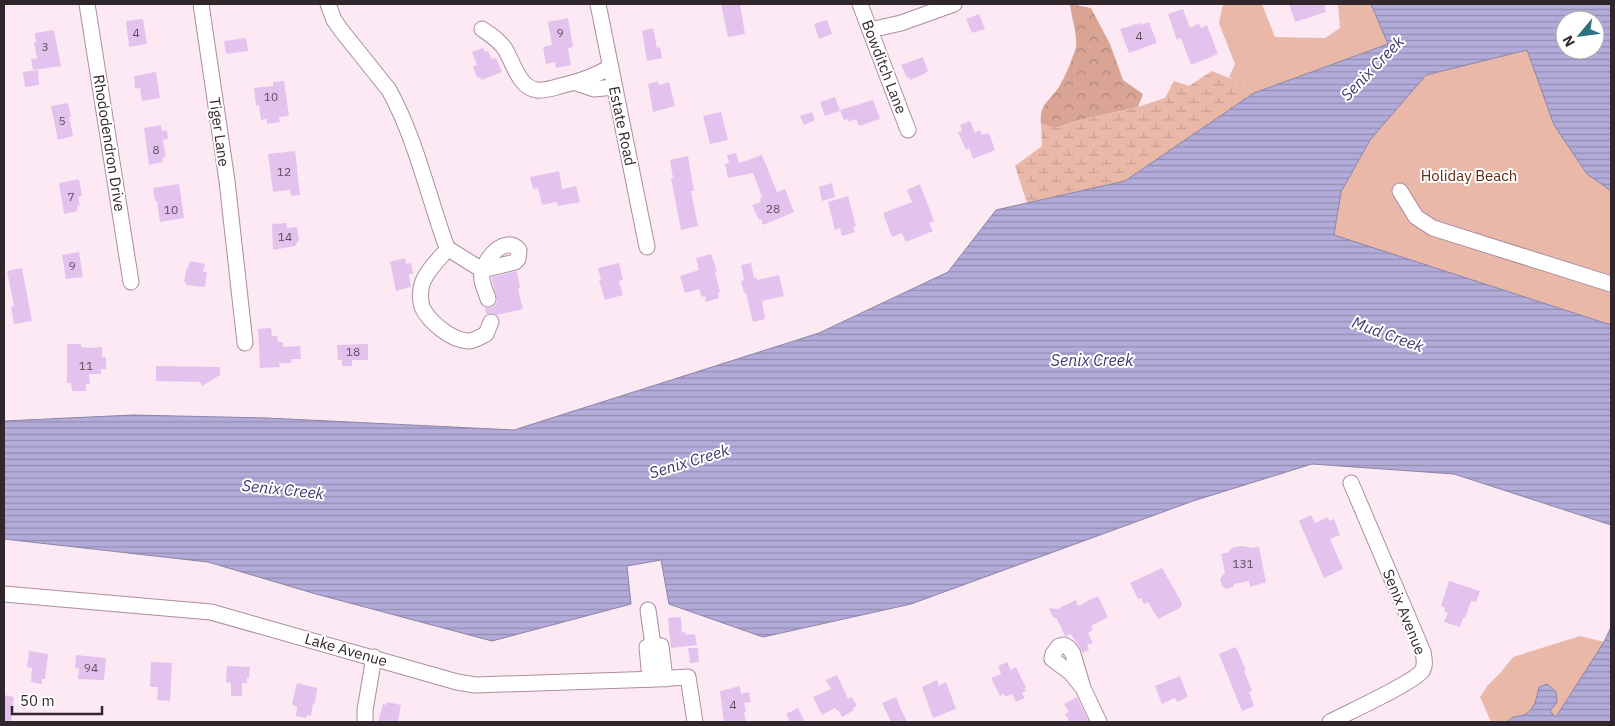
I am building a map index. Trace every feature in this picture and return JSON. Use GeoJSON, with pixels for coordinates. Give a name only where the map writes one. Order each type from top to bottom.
{"type":"FeatureCollection","features":[{"type":"Feature","properties":{"kind":"street","name":"Rhododendron Drive"},"geometry":{"type":"LineString","coordinates":[[87,4],[131,282]]}},
{"type":"Feature","properties":{"kind":"street","name":"Tiger Lane"},"geometry":{"type":"LineString","coordinates":[[202,4],[236,260],[245,343]]}},
{"type":"Feature","properties":{"kind":"street"},"geometry":{"type":"LineString","coordinates":[[328,4],[334,20],[389,90],[419,163],[447,248],[482,270],[481,278],[488,299]]}},
{"type":"Feature","properties":{"kind":"street","name":"Estate Road"},"geometry":{"type":"LineString","coordinates":[[598,4],[647,247]]}},
{"type":"Feature","properties":{"kind":"street","name":"Bowditch Lane"},"geometry":{"type":"LineString","coordinates":[[860,4],[908,130]]}},
{"type":"Feature","properties":{"kind":"street"},"geometry":{"type":"LineString","coordinates":[[870,30],[901,23],[954,4]]}},
{"type":"Feature","properties":{"kind":"street"},"geometry":{"type":"LineString","coordinates":[[482,29],[495,38],[504,49],[521,79],[532,88],[538,90],[576,83],[597,75],[610,67]]}},
{"type":"Feature","properties":{"kind":"street"},"geometry":{"type":"LineString","coordinates":[[576,83],[594,89],[614,88]]}},
{"type":"Feature","properties":{"kind":"street"},"geometry":{"type":"LineString","coordinates":[[1400,190],[1416,217],[1433,228],[1611,284]]}},
{"type":"Feature","properties":{"kind":"street"},"geometry":{"type":"LineString","coordinates":[[447,248],[425,276],[422,284],[421,302],[423,308],[442,329],[456,339],[474,340],[486,334],[491,322]]}},
{"type":"Feature","properties":{"kind":"street","name":"Senix Avenue"},"geometry":{"type":"LineString","coordinates":[[1330,722],[1406,683],[1422,670],[1424,663],[1423,652],[1351,483]]}},
{"type":"Feature","properties":{"kind":"street","name":"Lake Avenue"},"geometry":{"type":"LineString","coordinates":[[4,594],[211,612],[457,682],[475,685],[688,677],[695,722]]}},
{"type":"Feature","properties":{"kind":"street"},"geometry":{"type":"LineString","coordinates":[[648,610],[653,645],[647,647],[658,679]]}},
{"type":"Feature","properties":{"kind":"street"},"geometry":{"type":"LineString","coordinates":[[365,722],[365,710],[374,658]]}},
{"type":"Feature","properties":{"kind":"street"},"geometry":{"type":"LineString","coordinates":[[1083,688],[1099,722]]}},
{"type":"Feature","properties":{"kind":"green space"},"geometry":{"type":"Polygon","coordinates":[[[1070,4],[1091,8],[1110,44],[1123,80],[1143,94],[1138,107],[1076,121],[1056,128],[1041,124],[1041,117],[1043,107],[1064,78],[1076,47],[1070,4]]]}},
{"type":"Feature","properties":{"kind":"green space"},"geometry":{"type":"Polygon","coordinates":[[[1223,4],[1262,4],[1275,37],[1325,38],[1340,28],[1338,4],[1371,4],[1388,44],[1254,93],[1229,77],[1235,64],[1219,23],[1223,4]]]}},
{"type":"Feature","properties":{"kind":"green space","name":"Holiday Beach"},"geometry":{"type":"Polygon","coordinates":[[[1527,50],[1554,125],[1587,174],[1611,191],[1611,325],[1334,236],[1341,192],[1370,140],[1426,75],[1527,50]]]}},
{"type":"Feature","properties":{"kind":"green space"},"geometry":{"type":"Polygon","coordinates":[[[1212,71],[1234,80],[1254,93],[1125,181],[1027,203],[1015,166],[1042,146],[1041,124],[1057,128],[1076,121],[1138,107],[1165,98],[1174,81],[1189,86],[1212,71]]]}},
{"type":"Feature","properties":{"kind":"green space"},"geometry":{"type":"Polygon","coordinates":[[[1580,636],[1605,642],[1553,722],[1491,722],[1480,697],[1513,657],[1580,636]]]}},
{"type":"Feature","properties":{"kind":"water","name":"Senix Creek"},"geometry":{"type":"Polygon","coordinates":[[[1371,4],[1611,4],[1611,191],[1587,174],[1554,125],[1527,50],[1426,75],[1370,140],[1341,192],[1334,235],[1611,325],[1611,525],[1454,474],[1312,464],[1193,501],[911,604],[763,637],[669,604],[661,560],[627,566],[631,604],[492,641],[316,594],[208,562],[4,539],[4,421],[133,415],[267,418],[514,430],[819,333],[948,272],[996,210],[1125,181],[1254,93],[1388,44],[1371,4]]]}},
{"type":"Feature","properties":{"kind":"water"},"geometry":{"type":"Polygon","coordinates":[[[1611,627],[1611,722],[1507,722],[1512,718],[1529,712],[1535,702],[1539,687],[1547,684],[1556,692],[1557,702],[1550,711],[1556,717],[1604,642],[1611,627]]]}},
{"type":"Feature","properties":{"kind":"building"},"geometry":{"type":"Polygon","coordinates":[[[721,4],[740,4],[745,34],[728,37],[721,4]]]}},
{"type":"Feature","properties":{"kind":"building"},"geometry":{"type":"Polygon","coordinates":[[[1289,4],[1324,4],[1326,12],[1295,22],[1289,4]]]}},
{"type":"Feature","properties":{"kind":"building"},"geometry":{"type":"Polygon","coordinates":[[[1183,9],[1190,28],[1199,23],[1201,28],[1207,25],[1218,54],[1191,65],[1181,38],[1177,40],[1168,14],[1183,9]]]}},
{"type":"Feature","properties":{"kind":"building"},"geometry":{"type":"Polygon","coordinates":[[[979,14],[985,29],[972,33],[966,19],[979,14]]]}},
{"type":"Feature","properties":{"kind":"building"},"geometry":{"type":"Polygon","coordinates":[[[568,18],[573,47],[568,48],[571,65],[556,68],[555,62],[546,64],[543,47],[552,45],[548,22],[568,18]]]}},
{"type":"Feature","properties":{"kind":"building"},"geometry":{"type":"Polygon","coordinates":[[[143,19],[147,44],[129,47],[126,21],[143,19]]]}},
{"type":"Feature","properties":{"kind":"building"},"geometry":{"type":"Polygon","coordinates":[[[827,20],[832,34],[819,39],[814,24],[827,20]]]}},
{"type":"Feature","properties":{"kind":"building"},"geometry":{"type":"Polygon","coordinates":[[[1149,22],[1157,43],[1129,53],[1120,29],[1149,22]]]}},
{"type":"Feature","properties":{"kind":"building"},"geometry":{"type":"Polygon","coordinates":[[[653,28],[657,48],[660,47],[662,58],[647,61],[642,31],[653,28]]]}},
{"type":"Feature","properties":{"kind":"building"},"geometry":{"type":"Polygon","coordinates":[[[54,30],[61,66],[33,70],[31,59],[37,58],[34,43],[36,42],[35,33],[54,30]]]}},
{"type":"Feature","properties":{"kind":"building"},"geometry":{"type":"Polygon","coordinates":[[[246,38],[248,51],[226,54],[224,41],[246,38]]]}},
{"type":"Feature","properties":{"kind":"building"},"geometry":{"type":"Polygon","coordinates":[[[483,48],[485,52],[488,51],[492,59],[496,58],[502,72],[481,80],[480,77],[477,78],[473,66],[477,65],[472,52],[483,48]]]}},
{"type":"Feature","properties":{"kind":"building"},"geometry":{"type":"Polygon","coordinates":[[[923,57],[928,71],[910,80],[909,77],[907,78],[901,65],[923,57]]]}},
{"type":"Feature","properties":{"kind":"building"},"geometry":{"type":"Polygon","coordinates":[[[38,70],[39,85],[25,87],[23,72],[38,70]]]}},
{"type":"Feature","properties":{"kind":"building"},"geometry":{"type":"Polygon","coordinates":[[[156,72],[160,98],[142,101],[140,88],[135,89],[134,76],[156,72]]]}},
{"type":"Feature","properties":{"kind":"building"},"geometry":{"type":"Polygon","coordinates":[[[284,81],[289,116],[279,117],[280,122],[267,124],[267,119],[261,120],[259,105],[256,106],[254,88],[273,86],[273,82],[284,81]]]}},
{"type":"Feature","properties":{"kind":"building"},"geometry":{"type":"Polygon","coordinates":[[[658,81],[659,85],[669,82],[675,106],[653,112],[648,84],[658,81]]]}},
{"type":"Feature","properties":{"kind":"building"},"geometry":{"type":"Polygon","coordinates":[[[835,97],[840,111],[825,116],[820,102],[835,97]]]}},
{"type":"Feature","properties":{"kind":"building"},"geometry":{"type":"Polygon","coordinates":[[[873,100],[880,119],[859,126],[856,119],[849,122],[848,119],[844,120],[840,110],[873,100]]]}},
{"type":"Feature","properties":{"kind":"building"},"geometry":{"type":"Polygon","coordinates":[[[68,103],[73,136],[58,140],[51,106],[68,103]]]}},
{"type":"Feature","properties":{"kind":"building"},"geometry":{"type":"Polygon","coordinates":[[[721,112],[728,140],[710,144],[703,116],[721,112]]]}},
{"type":"Feature","properties":{"kind":"building"},"geometry":{"type":"Polygon","coordinates":[[[812,112],[815,120],[804,125],[800,116],[812,112]]]}},
{"type":"Feature","properties":{"kind":"building"},"geometry":{"type":"Polygon","coordinates":[[[970,121],[975,133],[980,130],[982,135],[989,133],[995,150],[973,159],[969,148],[966,150],[958,132],[962,131],[960,125],[970,121]]]}},
{"type":"Feature","properties":{"kind":"building"},"geometry":{"type":"Polygon","coordinates":[[[161,125],[162,131],[167,130],[168,139],[163,140],[166,157],[162,158],[163,162],[149,165],[144,128],[161,125]]]}},
{"type":"Feature","properties":{"kind":"building"},"geometry":{"type":"Polygon","coordinates":[[[295,151],[300,195],[291,196],[290,190],[273,192],[268,154],[295,151]]]}},
{"type":"Feature","properties":{"kind":"building"},"geometry":{"type":"Polygon","coordinates":[[[736,153],[739,163],[762,155],[777,192],[785,189],[794,212],[763,225],[752,205],[761,202],[760,198],[762,197],[753,173],[728,178],[725,164],[729,163],[727,155],[736,153]]]}},
{"type":"Feature","properties":{"kind":"building"},"geometry":{"type":"Polygon","coordinates":[[[688,156],[694,191],[691,191],[698,226],[681,230],[671,178],[673,178],[670,160],[688,156]]]}},
{"type":"Feature","properties":{"kind":"building"},"geometry":{"type":"Polygon","coordinates":[[[559,171],[562,189],[576,186],[580,202],[559,206],[557,202],[542,205],[538,188],[533,189],[530,177],[559,171]]]}},
{"type":"Feature","properties":{"kind":"building"},"geometry":{"type":"Polygon","coordinates":[[[79,179],[82,196],[78,197],[80,205],[77,206],[78,211],[64,214],[59,183],[79,179]]]}},
{"type":"Feature","properties":{"kind":"building"},"geometry":{"type":"Polygon","coordinates":[[[832,183],[835,197],[822,201],[819,187],[832,183]]]}},
{"type":"Feature","properties":{"kind":"building"},"geometry":{"type":"Polygon","coordinates":[[[179,184],[184,218],[160,222],[153,188],[179,184]]]}},
{"type":"Feature","properties":{"kind":"building"},"geometry":{"type":"Polygon","coordinates":[[[920,184],[934,221],[929,223],[933,231],[906,242],[902,233],[892,237],[883,213],[912,202],[907,190],[920,184]]]}},
{"type":"Feature","properties":{"kind":"building"},"geometry":{"type":"Polygon","coordinates":[[[848,196],[856,226],[853,227],[855,232],[842,236],[840,228],[835,230],[828,202],[848,196]]]}},
{"type":"Feature","properties":{"kind":"building"},"geometry":{"type":"Polygon","coordinates":[[[286,223],[287,228],[297,227],[299,240],[295,246],[273,250],[272,224],[286,223]]]}},
{"type":"Feature","properties":{"kind":"building"},"geometry":{"type":"Polygon","coordinates":[[[79,252],[83,277],[66,279],[62,255],[79,252]]]}},
{"type":"Feature","properties":{"kind":"building"},"geometry":{"type":"Polygon","coordinates":[[[711,254],[717,271],[715,272],[720,292],[718,293],[719,298],[706,302],[705,296],[702,297],[699,289],[685,293],[680,276],[699,270],[696,258],[711,254]]]}},
{"type":"Feature","properties":{"kind":"building"},"geometry":{"type":"Polygon","coordinates":[[[405,258],[406,264],[411,263],[413,274],[409,274],[411,287],[396,291],[390,262],[405,258]]]}},
{"type":"Feature","properties":{"kind":"building"},"geometry":{"type":"Polygon","coordinates":[[[190,261],[205,264],[203,272],[207,272],[205,287],[186,285],[184,282],[190,261]]]}},
{"type":"Feature","properties":{"kind":"building"},"geometry":{"type":"Polygon","coordinates":[[[619,263],[623,280],[619,281],[623,295],[605,300],[599,281],[601,280],[598,268],[619,263]]]}},
{"type":"Feature","properties":{"kind":"building"},"geometry":{"type":"Polygon","coordinates":[[[751,263],[754,278],[757,278],[757,280],[779,275],[784,296],[762,301],[765,319],[753,322],[741,281],[744,280],[741,265],[751,263]]]}},
{"type":"Feature","properties":{"kind":"building"},"geometry":{"type":"Polygon","coordinates":[[[22,268],[32,321],[14,324],[11,307],[14,306],[7,271],[22,268]]]}},
{"type":"Feature","properties":{"kind":"building"},"geometry":{"type":"Polygon","coordinates":[[[517,271],[520,287],[518,289],[523,309],[497,315],[486,314],[485,308],[491,308],[497,301],[492,277],[517,271]]]}},
{"type":"Feature","properties":{"kind":"building"},"geometry":{"type":"Polygon","coordinates":[[[271,328],[272,336],[277,336],[278,342],[283,342],[283,347],[300,346],[301,359],[291,359],[291,363],[279,363],[280,367],[260,368],[258,329],[271,328]]]}},
{"type":"Feature","properties":{"kind":"building"},"geometry":{"type":"Polygon","coordinates":[[[67,344],[81,344],[81,347],[87,348],[102,347],[102,357],[106,357],[106,369],[101,369],[101,374],[89,374],[90,384],[86,384],[86,391],[72,391],[71,383],[67,383],[67,344]]]}},
{"type":"Feature","properties":{"kind":"building"},"geometry":{"type":"Polygon","coordinates":[[[368,344],[368,360],[352,360],[352,366],[342,366],[342,360],[338,360],[337,345],[368,344]]]}},
{"type":"Feature","properties":{"kind":"building"},"geometry":{"type":"Polygon","coordinates":[[[156,366],[220,367],[220,375],[202,386],[200,382],[156,381],[156,366]]]}},
{"type":"Feature","properties":{"kind":"building"},"geometry":{"type":"Polygon","coordinates":[[[1311,515],[1315,523],[1328,517],[1329,521],[1334,519],[1340,535],[1330,539],[1343,569],[1324,578],[1299,521],[1311,515]]]}},
{"type":"Feature","properties":{"kind":"building"},"geometry":{"type":"Polygon","coordinates":[[[1234,547],[1259,547],[1266,582],[1250,587],[1249,581],[1234,584],[1233,587],[1226,589],[1222,586],[1220,579],[1225,572],[1221,554],[1229,552],[1234,547]]]}},
{"type":"Feature","properties":{"kind":"building"},"geometry":{"type":"Polygon","coordinates":[[[1162,568],[1182,603],[1180,608],[1158,619],[1148,602],[1144,604],[1141,598],[1138,599],[1130,583],[1162,568]]]}},
{"type":"Feature","properties":{"kind":"building"},"geometry":{"type":"Polygon","coordinates":[[[1449,581],[1480,591],[1476,602],[1471,601],[1460,627],[1444,622],[1448,613],[1444,612],[1445,608],[1441,606],[1449,581]]]}},
{"type":"Feature","properties":{"kind":"building"},"geometry":{"type":"Polygon","coordinates":[[[1098,596],[1108,617],[1091,626],[1093,630],[1088,633],[1093,643],[1087,645],[1089,650],[1083,653],[1071,634],[1065,636],[1049,608],[1057,609],[1076,600],[1078,606],[1098,596]]]}},
{"type":"Feature","properties":{"kind":"building"},"geometry":{"type":"Polygon","coordinates":[[[681,617],[682,633],[685,632],[686,635],[695,634],[697,645],[671,648],[668,618],[681,617]]]}},
{"type":"Feature","properties":{"kind":"building"},"geometry":{"type":"Polygon","coordinates":[[[1236,647],[1246,670],[1244,671],[1252,691],[1249,692],[1254,706],[1242,711],[1219,654],[1236,647]]]}},
{"type":"Feature","properties":{"kind":"building"},"geometry":{"type":"Polygon","coordinates":[[[688,648],[698,648],[699,662],[690,663],[688,648]]]}},
{"type":"Feature","properties":{"kind":"building"},"geometry":{"type":"Polygon","coordinates":[[[29,651],[48,654],[45,679],[42,679],[42,684],[31,682],[32,668],[27,667],[29,651]]]}},
{"type":"Feature","properties":{"kind":"building"},"geometry":{"type":"Polygon","coordinates":[[[76,655],[106,658],[104,680],[78,679],[79,668],[75,668],[76,655]]]}},
{"type":"Feature","properties":{"kind":"building"},"geometry":{"type":"Polygon","coordinates":[[[151,662],[172,663],[170,701],[157,700],[158,687],[150,687],[151,662]]]}},
{"type":"Feature","properties":{"kind":"building"},"geometry":{"type":"Polygon","coordinates":[[[1007,662],[1011,670],[1016,667],[1026,688],[1024,688],[1026,691],[1022,693],[1025,698],[1016,702],[1012,694],[1005,697],[1004,694],[1000,696],[991,678],[1001,674],[998,666],[1007,662]]]}},
{"type":"Feature","properties":{"kind":"building"},"geometry":{"type":"Polygon","coordinates":[[[227,666],[250,667],[247,683],[242,683],[242,696],[231,696],[231,683],[226,682],[227,666]]]}},
{"type":"Feature","properties":{"kind":"building"},"geometry":{"type":"Polygon","coordinates":[[[837,675],[848,699],[852,697],[857,706],[842,717],[835,708],[822,715],[813,697],[831,689],[826,680],[837,675]]]}},
{"type":"Feature","properties":{"kind":"building"},"geometry":{"type":"Polygon","coordinates":[[[1180,676],[1188,697],[1177,702],[1175,698],[1162,704],[1155,686],[1180,676]]]}},
{"type":"Feature","properties":{"kind":"building"},"geometry":{"type":"Polygon","coordinates":[[[937,680],[939,686],[946,682],[956,709],[933,718],[922,687],[937,680]]]}},
{"type":"Feature","properties":{"kind":"building"},"geometry":{"type":"Polygon","coordinates":[[[297,683],[317,688],[311,716],[307,715],[306,718],[296,716],[297,707],[292,704],[297,683]]]}},
{"type":"Feature","properties":{"kind":"building"},"geometry":{"type":"Polygon","coordinates":[[[740,686],[741,694],[749,692],[751,702],[744,703],[746,722],[724,722],[720,691],[740,686]]]}},
{"type":"Feature","properties":{"kind":"building"},"geometry":{"type":"Polygon","coordinates":[[[4,695],[14,697],[11,722],[4,722],[4,695]]]}},
{"type":"Feature","properties":{"kind":"building"},"geometry":{"type":"Polygon","coordinates":[[[896,697],[907,722],[891,722],[882,703],[896,697]]]}},
{"type":"Feature","properties":{"kind":"building"},"geometry":{"type":"Polygon","coordinates":[[[1077,697],[1089,722],[1070,722],[1065,714],[1069,712],[1064,704],[1077,697]]]}},
{"type":"Feature","properties":{"kind":"building"},"geometry":{"type":"Polygon","coordinates":[[[387,702],[401,705],[398,722],[378,722],[383,704],[386,705],[387,702]]]}},
{"type":"Feature","properties":{"kind":"building"},"geometry":{"type":"Polygon","coordinates":[[[798,708],[805,722],[790,722],[786,714],[798,708]]]}},
{"type":"Feature","properties":{"kind":"water label","name":"Mud Creek"},"geometry":{"type":"Point","coordinates":[1388,334]}}]}
